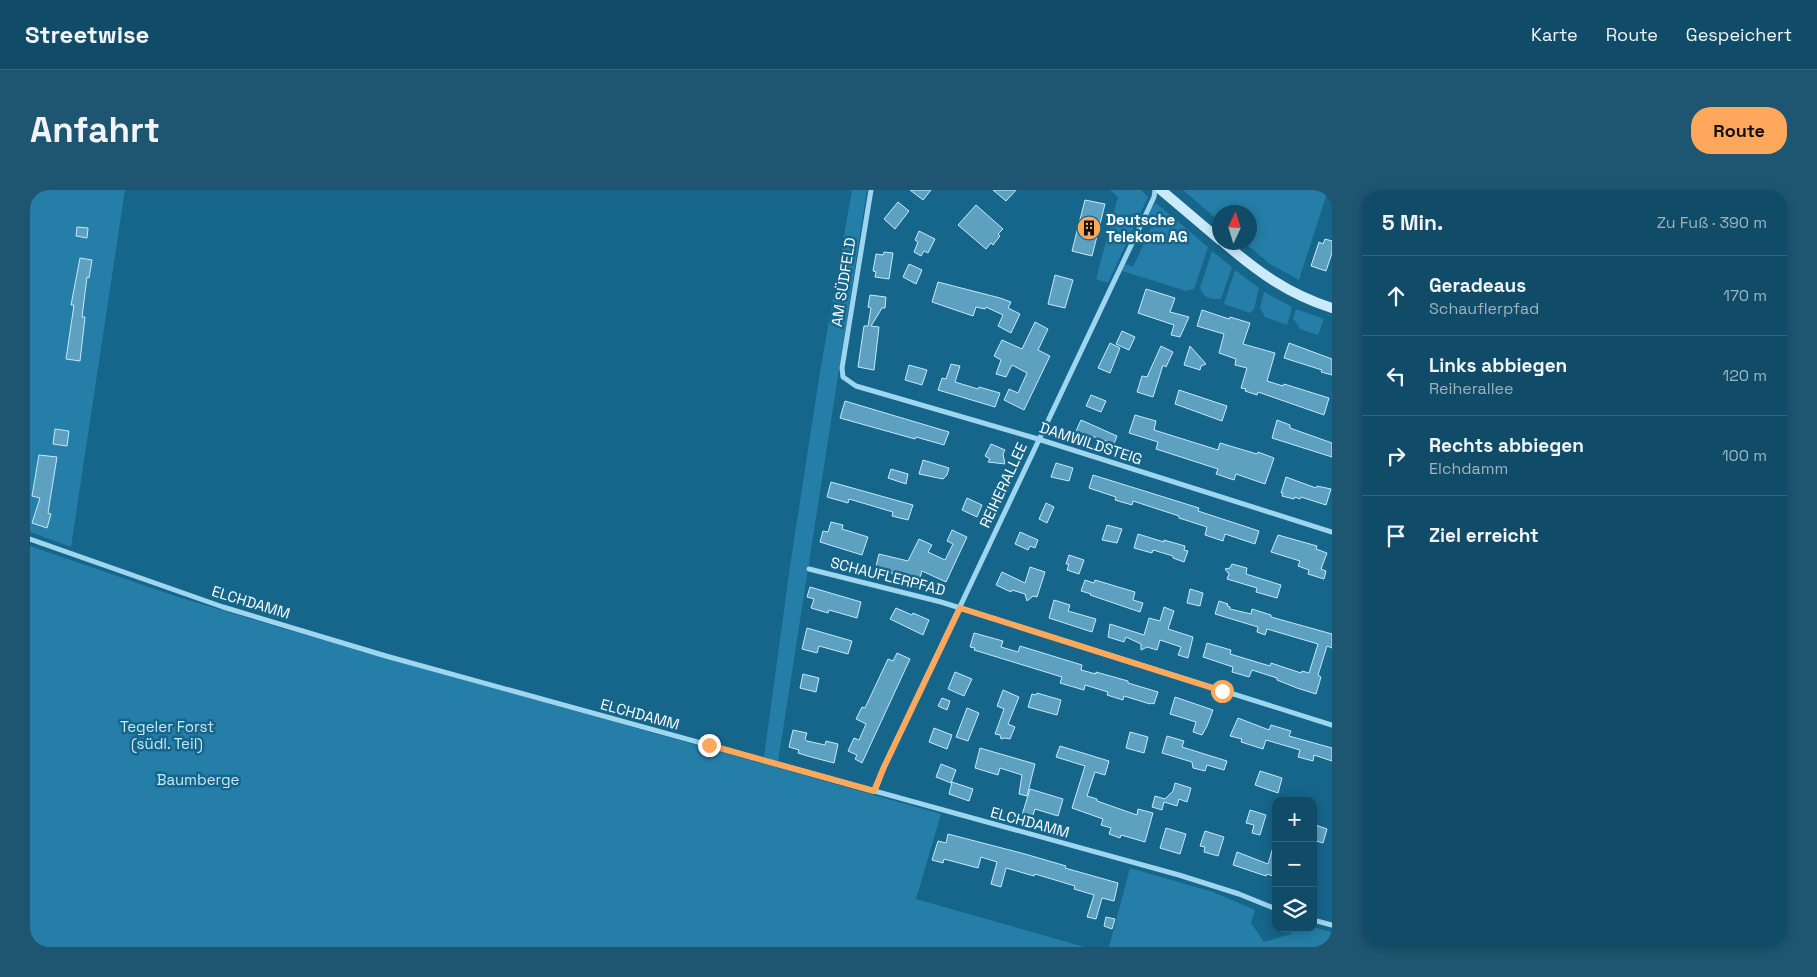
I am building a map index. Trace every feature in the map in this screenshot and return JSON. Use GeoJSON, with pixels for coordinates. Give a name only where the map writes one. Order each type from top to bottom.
{"type":"FeatureCollection","features":[{"type":"Feature","properties":{"kind":"main road"},"geometry":{"type":"LineString","coordinates":[[1161,190],[1212,233]]}},
{"type":"Feature","properties":{"kind":"main road"},"geometry":{"type":"LineString","coordinates":[[1232,250],[1277,284],[1298,295],[1332,308]]}},
{"type":"Feature","properties":{"kind":"street","name":"AM SÜDFELD"},"geometry":{"type":"LineString","coordinates":[[843,377],[842,368],[871,190]]}},
{"type":"Feature","properties":{"kind":"street","name":"REIHERALLEE"},"geometry":{"type":"LineString","coordinates":[[874,791],[1154,196],[1155,190]]}},
{"type":"Feature","properties":{"kind":"street","name":"DAMWILDSTEIG"},"geometry":{"type":"LineString","coordinates":[[843,377],[856,386],[1038,439],[1332,532]]}},
{"type":"Feature","properties":{"kind":"street","name":"ELCHDAMM"},"geometry":{"type":"LineString","coordinates":[[30,539],[174,591],[233,610],[510,691],[1179,875],[1239,894],[1272,907]]}},
{"type":"Feature","properties":{"kind":"street","name":"SCHAUFLERPFAD"},"geometry":{"type":"LineString","coordinates":[[809,569],[960,608],[1332,725]]}},
{"type":"Feature","properties":{"kind":"street"},"geometry":{"type":"LineString","coordinates":[[1317,921],[1332,925]]}},
{"type":"Feature","properties":{"kind":"green space"},"geometry":{"type":"Polygon","coordinates":[[[30,190],[125,190],[71,547],[30,532],[30,190]]]}},
{"type":"Feature","properties":{"kind":"green space"},"geometry":{"type":"Polygon","coordinates":[[[852,190],[867,190],[778,762],[764,757],[790,566],[820,372],[852,190]]]}},
{"type":"Feature","properties":{"kind":"green space"},"geometry":{"type":"Polygon","coordinates":[[[1110,190],[1141,190],[1148,197],[1108,283],[1096,279],[1118,197],[1110,190]]]}},
{"type":"Feature","properties":{"kind":"green space"},"geometry":{"type":"Polygon","coordinates":[[[1183,190],[1328,190],[1299,280],[1270,264],[1253,250],[1257,250],[1257,205],[1212,205],[1212,215],[1183,190]]]}},
{"type":"Feature","properties":{"kind":"green space"},"geometry":{"type":"Polygon","coordinates":[[[1156,203],[1208,247],[1194,289],[1186,291],[1122,271],[1125,264],[1133,267],[1153,224],[1146,220],[1151,208],[1156,203]]]}},
{"type":"Feature","properties":{"kind":"green space"},"geometry":{"type":"Polygon","coordinates":[[[1212,251],[1232,267],[1221,299],[1208,298],[1200,288],[1212,251]]]}},
{"type":"Feature","properties":{"kind":"green space"},"geometry":{"type":"Polygon","coordinates":[[[1235,270],[1259,288],[1254,309],[1250,313],[1224,303],[1235,270]]]}},
{"type":"Feature","properties":{"kind":"green space"},"geometry":{"type":"Polygon","coordinates":[[[1264,292],[1292,307],[1287,325],[1265,317],[1260,308],[1264,292]]]}},
{"type":"Feature","properties":{"kind":"green space"},"geometry":{"type":"Polygon","coordinates":[[[1296,309],[1324,319],[1318,335],[1300,329],[1293,318],[1296,309]]]}},
{"type":"Feature","properties":{"kind":"green space","name":"Tegeler Forst (südl. Teil)"},"geometry":{"type":"Polygon","coordinates":[[[30,546],[178,597],[281,628],[941,814],[916,899],[1085,947],[30,947],[30,546]]]}},
{"type":"Feature","properties":{"kind":"green space"},"geometry":{"type":"Polygon","coordinates":[[[1130,868],[1213,892],[1255,910],[1251,923],[1264,942],[1291,934],[1292,932],[1317,932],[1317,928],[1332,932],[1332,947],[1109,947],[1130,868]]]}},
{"type":"Feature","properties":{"kind":"building"},"geometry":{"type":"Polygon","coordinates":[[[910,190],[931,190],[923,200],[910,190]]]}},
{"type":"Feature","properties":{"kind":"building"},"geometry":{"type":"Polygon","coordinates":[[[993,190],[1016,190],[1006,201],[993,190]]]}},
{"type":"Feature","properties":{"kind":"building","name":"Deutsche Telekom AG"},"geometry":{"type":"Polygon","coordinates":[[[1085,200],[1105,204],[1092,256],[1072,251],[1085,200]]]}},
{"type":"Feature","properties":{"kind":"building"},"geometry":{"type":"Polygon","coordinates":[[[898,202],[909,211],[895,229],[884,219],[898,202]]]}},
{"type":"Feature","properties":{"kind":"building"},"geometry":{"type":"Polygon","coordinates":[[[976,205],[1003,229],[998,234],[1000,236],[993,245],[991,243],[986,249],[958,225],[976,205]]]}},
{"type":"Feature","properties":{"kind":"building"},"geometry":{"type":"Polygon","coordinates":[[[77,227],[88,228],[87,238],[76,236],[77,227]]]}},
{"type":"Feature","properties":{"kind":"building"},"geometry":{"type":"Polygon","coordinates":[[[919,231],[935,239],[928,253],[924,251],[921,256],[914,252],[918,242],[915,240],[919,231]]]}},
{"type":"Feature","properties":{"kind":"building"},"geometry":{"type":"Polygon","coordinates":[[[1325,239],[1332,241],[1332,253],[1326,271],[1311,266],[1319,242],[1323,244],[1325,239]]]}},
{"type":"Feature","properties":{"kind":"building"},"geometry":{"type":"Polygon","coordinates":[[[884,252],[893,253],[889,279],[875,277],[876,272],[873,271],[876,254],[883,255],[884,252]]]}},
{"type":"Feature","properties":{"kind":"building"},"geometry":{"type":"Polygon","coordinates":[[[80,258],[92,260],[89,278],[87,277],[82,317],[85,317],[80,361],[66,359],[74,305],[71,305],[80,258]]]}},
{"type":"Feature","properties":{"kind":"building"},"geometry":{"type":"Polygon","coordinates":[[[909,264],[922,270],[916,284],[903,277],[909,264]]]}},
{"type":"Feature","properties":{"kind":"building"},"geometry":{"type":"Polygon","coordinates":[[[1055,275],[1073,280],[1065,308],[1048,304],[1055,275]]]}},
{"type":"Feature","properties":{"kind":"building"},"geometry":{"type":"Polygon","coordinates":[[[938,282],[1011,302],[1008,308],[1020,314],[1011,333],[998,326],[1003,315],[986,307],[985,309],[976,307],[973,316],[932,302],[938,282]]]}},
{"type":"Feature","properties":{"kind":"building"},"geometry":{"type":"Polygon","coordinates":[[[1146,289],[1175,298],[1170,312],[1189,317],[1180,337],[1171,335],[1174,325],[1138,313],[1146,289]]]}},
{"type":"Feature","properties":{"kind":"building"},"geometry":{"type":"Polygon","coordinates":[[[870,295],[886,297],[885,308],[882,308],[871,326],[879,327],[874,370],[858,367],[864,326],[868,326],[871,308],[868,307],[870,295]]]}},
{"type":"Feature","properties":{"kind":"building"},"geometry":{"type":"Polygon","coordinates":[[[1202,310],[1229,319],[1230,317],[1250,323],[1243,344],[1275,353],[1267,381],[1283,386],[1284,384],[1329,398],[1324,415],[1258,392],[1257,395],[1241,388],[1247,368],[1235,365],[1236,359],[1219,353],[1224,334],[1197,326],[1202,310]]]}},
{"type":"Feature","properties":{"kind":"building"},"geometry":{"type":"Polygon","coordinates":[[[1035,322],[1048,329],[1038,350],[1050,356],[1024,410],[1004,400],[1009,389],[1018,393],[1027,373],[1012,365],[1006,377],[996,374],[1001,360],[994,356],[1002,340],[1022,349],[1035,322]]]}},
{"type":"Feature","properties":{"kind":"building"},"geometry":{"type":"Polygon","coordinates":[[[1122,331],[1135,337],[1129,350],[1116,344],[1122,331]]]}},
{"type":"Feature","properties":{"kind":"building"},"geometry":{"type":"Polygon","coordinates":[[[1110,343],[1120,348],[1110,373],[1098,368],[1110,343]]]}},
{"type":"Feature","properties":{"kind":"building"},"geometry":{"type":"Polygon","coordinates":[[[1289,343],[1332,359],[1332,375],[1284,358],[1289,343]]]}},
{"type":"Feature","properties":{"kind":"building"},"geometry":{"type":"Polygon","coordinates":[[[1161,346],[1173,352],[1166,367],[1163,365],[1153,397],[1137,392],[1142,376],[1147,377],[1161,346]]]}},
{"type":"Feature","properties":{"kind":"building"},"geometry":{"type":"Polygon","coordinates":[[[1190,346],[1206,364],[1201,366],[1200,370],[1184,365],[1190,346]]]}},
{"type":"Feature","properties":{"kind":"building"},"geometry":{"type":"Polygon","coordinates":[[[951,364],[960,366],[955,382],[1000,393],[995,407],[938,390],[942,378],[946,379],[951,364]]]}},
{"type":"Feature","properties":{"kind":"building"},"geometry":{"type":"Polygon","coordinates":[[[909,365],[927,370],[922,385],[905,380],[909,365]]]}},
{"type":"Feature","properties":{"kind":"building"},"geometry":{"type":"Polygon","coordinates":[[[1179,390],[1227,406],[1222,421],[1175,404],[1179,390]]]}},
{"type":"Feature","properties":{"kind":"building"},"geometry":{"type":"Polygon","coordinates":[[[1091,395],[1106,401],[1101,412],[1086,406],[1091,395]]]}},
{"type":"Feature","properties":{"kind":"building"},"geometry":{"type":"Polygon","coordinates":[[[845,401],[949,432],[944,445],[840,418],[845,401]]]}},
{"type":"Feature","properties":{"kind":"building"},"geometry":{"type":"Polygon","coordinates":[[[1135,415],[1156,421],[1154,430],[1218,450],[1220,443],[1274,458],[1265,484],[1236,474],[1234,480],[1216,474],[1218,469],[1156,449],[1158,442],[1129,433],[1135,415]]]}},
{"type":"Feature","properties":{"kind":"building"},"geometry":{"type":"Polygon","coordinates":[[[1081,420],[1117,436],[1114,444],[1086,434],[1085,436],[1076,431],[1081,420]]]}},
{"type":"Feature","properties":{"kind":"building"},"geometry":{"type":"Polygon","coordinates":[[[1277,420],[1290,425],[1290,428],[1332,443],[1332,457],[1272,438],[1277,420]]]}},
{"type":"Feature","properties":{"kind":"building"},"geometry":{"type":"Polygon","coordinates":[[[55,429],[69,431],[67,446],[53,444],[55,429]]]}},
{"type":"Feature","properties":{"kind":"building"},"geometry":{"type":"Polygon","coordinates":[[[991,444],[1005,450],[1003,454],[1005,464],[988,462],[990,459],[985,456],[991,444]]]}},
{"type":"Feature","properties":{"kind":"building"},"geometry":{"type":"Polygon","coordinates":[[[39,455],[57,457],[48,513],[51,514],[47,528],[32,523],[40,498],[32,496],[39,455]]]}},
{"type":"Feature","properties":{"kind":"building"},"geometry":{"type":"Polygon","coordinates":[[[923,460],[949,468],[947,475],[943,479],[919,474],[923,460]]]}},
{"type":"Feature","properties":{"kind":"building"},"geometry":{"type":"Polygon","coordinates":[[[1056,463],[1073,468],[1069,481],[1051,477],[1056,463]]]}},
{"type":"Feature","properties":{"kind":"building"},"geometry":{"type":"Polygon","coordinates":[[[891,469],[908,474],[906,484],[888,478],[891,469]]]}},
{"type":"Feature","properties":{"kind":"building"},"geometry":{"type":"Polygon","coordinates":[[[1093,475],[1199,508],[1198,511],[1259,531],[1255,544],[1225,534],[1223,541],[1205,535],[1207,527],[1179,518],[1179,516],[1133,501],[1132,505],[1115,500],[1116,497],[1089,488],[1093,475]]]}},
{"type":"Feature","properties":{"kind":"building"},"geometry":{"type":"Polygon","coordinates":[[[1286,477],[1316,488],[1317,486],[1331,489],[1326,505],[1301,497],[1300,499],[1295,497],[1294,499],[1282,496],[1283,493],[1281,493],[1286,477]]]}},
{"type":"Feature","properties":{"kind":"building"},"geometry":{"type":"Polygon","coordinates":[[[831,482],[913,505],[908,520],[892,516],[893,512],[849,499],[848,503],[827,497],[831,482]]]}},
{"type":"Feature","properties":{"kind":"building"},"geometry":{"type":"Polygon","coordinates":[[[967,498],[982,505],[977,517],[962,510],[967,498]]]}},
{"type":"Feature","properties":{"kind":"building"},"geometry":{"type":"Polygon","coordinates":[[[1046,503],[1054,507],[1047,523],[1039,519],[1046,503]]]}},
{"type":"Feature","properties":{"kind":"building"},"geometry":{"type":"Polygon","coordinates":[[[831,522],[843,525],[842,529],[868,537],[862,555],[820,542],[823,531],[828,532],[831,522]]]}},
{"type":"Feature","properties":{"kind":"building"},"geometry":{"type":"Polygon","coordinates":[[[1107,525],[1122,529],[1117,543],[1102,540],[1107,525]]]}},
{"type":"Feature","properties":{"kind":"building"},"geometry":{"type":"Polygon","coordinates":[[[952,530],[967,537],[946,582],[922,571],[917,587],[907,584],[909,579],[882,570],[873,578],[879,554],[908,561],[919,539],[932,545],[928,552],[945,560],[953,544],[947,541],[952,530]]]}},
{"type":"Feature","properties":{"kind":"building"},"geometry":{"type":"Polygon","coordinates":[[[1020,532],[1038,540],[1035,548],[1030,546],[1028,550],[1015,544],[1020,532]]]}},
{"type":"Feature","properties":{"kind":"building"},"geometry":{"type":"Polygon","coordinates":[[[1138,534],[1185,546],[1184,550],[1188,551],[1184,562],[1173,558],[1173,556],[1153,550],[1152,553],[1134,548],[1138,534]]]}},
{"type":"Feature","properties":{"kind":"building"},"geometry":{"type":"Polygon","coordinates":[[[1278,535],[1317,546],[1316,549],[1327,553],[1321,569],[1326,571],[1324,579],[1308,574],[1309,570],[1298,566],[1300,561],[1271,552],[1278,535]]]}},
{"type":"Feature","properties":{"kind":"building"},"geometry":{"type":"Polygon","coordinates":[[[1069,555],[1084,560],[1079,574],[1067,570],[1069,564],[1066,564],[1069,555]]]}},
{"type":"Feature","properties":{"kind":"building"},"geometry":{"type":"Polygon","coordinates":[[[1232,564],[1247,568],[1246,574],[1281,585],[1277,598],[1256,592],[1257,588],[1227,579],[1229,574],[1225,569],[1230,568],[1232,564]]]}},
{"type":"Feature","properties":{"kind":"building"},"geometry":{"type":"Polygon","coordinates":[[[1030,567],[1045,572],[1037,597],[1033,596],[1027,601],[1025,594],[1012,590],[1011,592],[996,585],[1002,572],[1025,583],[1030,567]]]}},
{"type":"Feature","properties":{"kind":"building"},"geometry":{"type":"Polygon","coordinates":[[[1085,580],[1094,583],[1095,580],[1135,592],[1133,600],[1143,603],[1140,612],[1081,591],[1085,580]]]}},
{"type":"Feature","properties":{"kind":"building"},"geometry":{"type":"Polygon","coordinates":[[[810,587],[861,602],[857,618],[829,610],[828,613],[811,608],[814,599],[807,597],[810,587]]]}},
{"type":"Feature","properties":{"kind":"building"},"geometry":{"type":"Polygon","coordinates":[[[1190,589],[1203,593],[1200,606],[1187,603],[1190,589]]]}},
{"type":"Feature","properties":{"kind":"building"},"geometry":{"type":"Polygon","coordinates":[[[1054,600],[1070,605],[1068,611],[1096,619],[1092,632],[1049,618],[1054,600]]]}},
{"type":"Feature","properties":{"kind":"building"},"geometry":{"type":"Polygon","coordinates":[[[1219,601],[1228,604],[1227,606],[1230,609],[1251,614],[1252,609],[1271,615],[1271,617],[1332,634],[1332,648],[1327,646],[1318,675],[1321,677],[1316,694],[1252,670],[1249,677],[1232,672],[1233,667],[1203,657],[1207,643],[1231,650],[1230,654],[1270,666],[1271,663],[1301,673],[1302,671],[1309,673],[1318,644],[1267,629],[1265,635],[1257,632],[1258,627],[1215,614],[1219,601]]]}},
{"type":"Feature","properties":{"kind":"building"},"geometry":{"type":"Polygon","coordinates":[[[1164,607],[1174,611],[1168,629],[1193,637],[1188,658],[1178,655],[1181,647],[1160,640],[1157,650],[1147,647],[1141,650],[1141,644],[1126,637],[1124,642],[1108,637],[1110,624],[1144,635],[1149,618],[1160,621],[1164,607]]]}},
{"type":"Feature","properties":{"kind":"building"},"geometry":{"type":"Polygon","coordinates":[[[896,608],[929,620],[923,635],[890,619],[896,608]]]}},
{"type":"Feature","properties":{"kind":"building"},"geometry":{"type":"Polygon","coordinates":[[[807,628],[852,641],[848,654],[819,646],[817,653],[802,649],[807,628]]]}},
{"type":"Feature","properties":{"kind":"building"},"geometry":{"type":"Polygon","coordinates":[[[974,633],[1003,641],[1001,647],[1018,652],[1020,646],[1082,665],[1081,670],[1128,681],[1128,683],[1158,692],[1154,704],[1124,696],[1123,700],[1107,695],[1108,692],[1085,685],[1084,690],[1060,683],[1062,677],[974,650],[975,648],[970,647],[974,633]]]}},
{"type":"Feature","properties":{"kind":"building"},"geometry":{"type":"Polygon","coordinates":[[[897,653],[910,659],[862,763],[855,759],[857,755],[848,751],[854,738],[859,740],[866,724],[856,719],[862,707],[865,708],[888,659],[893,661],[897,653]]]}},
{"type":"Feature","properties":{"kind":"building"},"geometry":{"type":"Polygon","coordinates":[[[955,672],[972,679],[964,696],[948,689],[955,672]]]}},
{"type":"Feature","properties":{"kind":"building"},"geometry":{"type":"Polygon","coordinates":[[[803,674],[819,678],[816,692],[800,688],[803,674]]]}},
{"type":"Feature","properties":{"kind":"building"},"geometry":{"type":"Polygon","coordinates":[[[1003,690],[1019,697],[1008,724],[1015,727],[1010,739],[1001,739],[1000,735],[995,734],[1004,709],[997,706],[1003,690]]]}},
{"type":"Feature","properties":{"kind":"building"},"geometry":{"type":"Polygon","coordinates":[[[1037,693],[1061,700],[1057,715],[1028,707],[1032,694],[1036,695],[1037,693]]]}},
{"type":"Feature","properties":{"kind":"building"},"geometry":{"type":"Polygon","coordinates":[[[1175,697],[1213,710],[1202,735],[1193,732],[1196,722],[1170,714],[1175,697]]]}},
{"type":"Feature","properties":{"kind":"building"},"geometry":{"type":"Polygon","coordinates":[[[942,698],[950,701],[947,710],[938,706],[942,698]]]}},
{"type":"Feature","properties":{"kind":"building"},"geometry":{"type":"Polygon","coordinates":[[[967,708],[979,713],[968,741],[956,737],[967,708]]]}},
{"type":"Feature","properties":{"kind":"building"},"geometry":{"type":"Polygon","coordinates":[[[1238,718],[1269,730],[1271,725],[1291,731],[1289,736],[1332,748],[1332,761],[1314,755],[1313,761],[1298,757],[1300,750],[1266,740],[1263,749],[1241,742],[1242,739],[1230,736],[1238,718]]]}},
{"type":"Feature","properties":{"kind":"building"},"geometry":{"type":"Polygon","coordinates":[[[934,728],[952,735],[947,749],[929,742],[934,728]]]}},
{"type":"Feature","properties":{"kind":"building"},"geometry":{"type":"Polygon","coordinates":[[[793,730],[807,733],[805,739],[807,741],[825,745],[826,741],[838,744],[834,763],[798,753],[799,750],[789,747],[793,730]]]}},
{"type":"Feature","properties":{"kind":"building"},"geometry":{"type":"Polygon","coordinates":[[[1130,732],[1148,737],[1144,753],[1126,748],[1130,732]]]}},
{"type":"Feature","properties":{"kind":"building"},"geometry":{"type":"Polygon","coordinates":[[[1167,736],[1184,741],[1182,747],[1227,761],[1224,770],[1207,765],[1205,771],[1193,768],[1192,762],[1162,753],[1167,736]]]}},
{"type":"Feature","properties":{"kind":"building"},"geometry":{"type":"Polygon","coordinates":[[[1060,746],[1109,761],[1105,775],[1095,772],[1087,796],[1137,815],[1138,809],[1153,813],[1145,842],[1121,835],[1120,838],[1109,834],[1111,828],[1101,825],[1103,819],[1072,808],[1085,766],[1056,757],[1060,746]]]}},
{"type":"Feature","properties":{"kind":"building"},"geometry":{"type":"Polygon","coordinates":[[[980,748],[1035,764],[1027,796],[1019,794],[1022,775],[1000,768],[998,775],[975,768],[980,748]]]}},
{"type":"Feature","properties":{"kind":"building"},"geometry":{"type":"Polygon","coordinates":[[[941,764],[956,770],[951,783],[936,777],[941,764]]]}},
{"type":"Feature","properties":{"kind":"building"},"geometry":{"type":"Polygon","coordinates":[[[1260,771],[1282,778],[1278,793],[1255,785],[1260,771]]]}},
{"type":"Feature","properties":{"kind":"building"},"geometry":{"type":"Polygon","coordinates":[[[952,782],[973,789],[969,801],[949,794],[952,782]]]}},
{"type":"Feature","properties":{"kind":"building"},"geometry":{"type":"Polygon","coordinates":[[[1175,783],[1191,788],[1187,802],[1179,799],[1177,806],[1164,802],[1162,810],[1152,807],[1155,796],[1165,799],[1173,791],[1175,783]]]}},
{"type":"Feature","properties":{"kind":"building"},"geometry":{"type":"Polygon","coordinates":[[[1030,789],[1063,799],[1058,816],[1035,809],[1032,818],[1022,815],[1030,789]]]}},
{"type":"Feature","properties":{"kind":"building"},"geometry":{"type":"Polygon","coordinates":[[[1250,810],[1266,815],[1260,835],[1252,833],[1254,825],[1246,823],[1250,810]]]}},
{"type":"Feature","properties":{"kind":"building"},"geometry":{"type":"Polygon","coordinates":[[[1317,825],[1327,829],[1323,843],[1317,841],[1317,825]]]}},
{"type":"Feature","properties":{"kind":"building"},"geometry":{"type":"Polygon","coordinates":[[[1166,828],[1186,834],[1180,854],[1160,848],[1166,828]]]}},
{"type":"Feature","properties":{"kind":"building"},"geometry":{"type":"Polygon","coordinates":[[[1205,831],[1224,837],[1218,856],[1204,852],[1205,847],[1200,846],[1205,831]]]}},
{"type":"Feature","properties":{"kind":"building"},"geometry":{"type":"Polygon","coordinates":[[[948,834],[1025,854],[1118,883],[1114,901],[1102,898],[1096,919],[1087,917],[1094,895],[1074,889],[1075,886],[1035,874],[1034,876],[1006,868],[1001,887],[991,884],[997,862],[981,857],[978,868],[944,859],[943,863],[932,860],[938,841],[946,843],[948,834]]]}},
{"type":"Feature","properties":{"kind":"building"},"geometry":{"type":"Polygon","coordinates":[[[1272,851],[1272,876],[1267,874],[1266,876],[1233,865],[1237,852],[1268,864],[1272,851]]]}},
{"type":"Feature","properties":{"kind":"building"},"geometry":{"type":"Polygon","coordinates":[[[1106,917],[1115,919],[1112,929],[1104,926],[1106,917]]]}},
{"type":"Feature","properties":{"kind":"place","name":"Deutsche Telekom AG"},"geometry":{"type":"Point","coordinates":[1089,228]}},
{"type":"Feature","properties":{"kind":"route"},"geometry":{"type":"LineString","coordinates":[[709,745],[874,791],[960,608],[1222,691]]}},
{"type":"Feature","properties":{"kind":"park label","name":"Baumberge"},"geometry":{"type":"Point","coordinates":[198,779]}}]}
